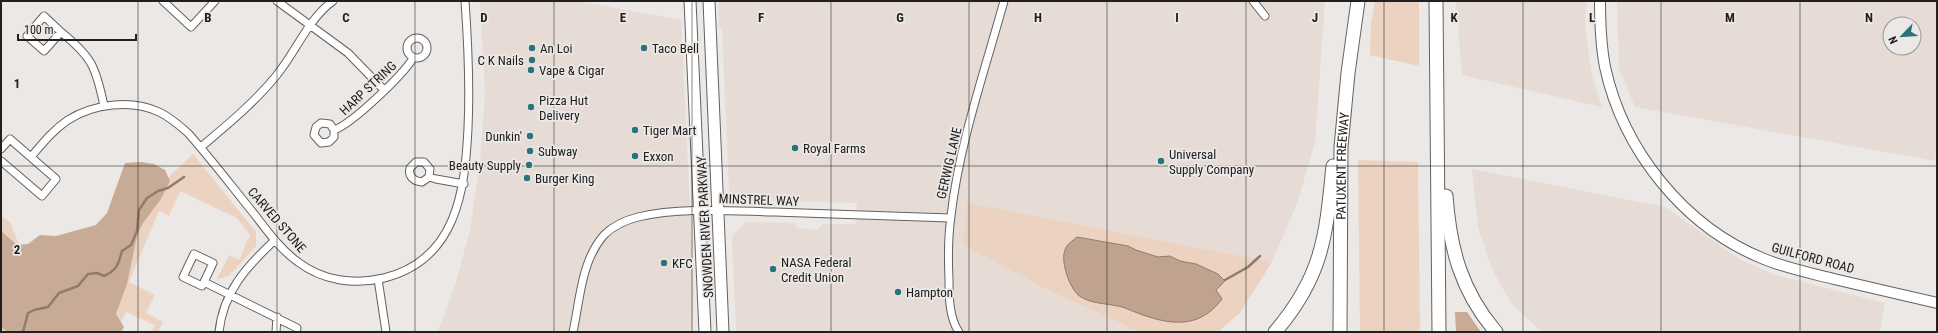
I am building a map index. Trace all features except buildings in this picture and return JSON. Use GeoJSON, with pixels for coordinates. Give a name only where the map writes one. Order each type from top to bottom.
{"type":"FeatureCollection","features":[{"type":"Feature","properties":{"kind":"highway","name":"PATUXENT FREEWAY"},"geometry":{"type":"LineString","coordinates":[[1340,332],[1341,146],[1348,73],[1358,1]]}},
{"type":"Feature","properties":{"kind":"highway"},"geometry":{"type":"LineString","coordinates":[[1436,1],[1439,332]]}},
{"type":"Feature","properties":{"kind":"highway"},"geometry":{"type":"LineString","coordinates":[[1436,69],[1447,212],[1454,256],[1470,297],[1496,332]]}},
{"type":"Feature","properties":{"kind":"highway"},"geometry":{"type":"LineString","coordinates":[[1275,332],[1287,318],[1302,296],[1318,263],[1323,246],[1327,226],[1334,150],[1348,73]]}},
{"type":"Feature","properties":{"kind":"main road","name":"SNOWDEN RIVER PARKWAY"},"geometry":{"type":"LineString","coordinates":[[690,1],[705,332]]}},
{"type":"Feature","properties":{"kind":"main road","name":"SNOWDEN RIVER PARKWAY"},"geometry":{"type":"LineString","coordinates":[[709,1],[723,332]]}},
{"type":"Feature","properties":{"kind":"street"},"geometry":{"type":"LineString","coordinates":[[163,1],[191,27],[210,3]]}},
{"type":"Feature","properties":{"kind":"street"},"geometry":{"type":"LineString","coordinates":[[277,1],[348,53],[384,90]]}},
{"type":"Feature","properties":{"kind":"street"},"geometry":{"type":"LineString","coordinates":[[201,147],[249,106],[262,92],[287,63],[321,12],[334,1]]}},
{"type":"Feature","properties":{"kind":"street","name":"CARVED STONE"},"geometry":{"type":"LineString","coordinates":[[31,157],[53,133],[67,121],[78,115],[104,106],[132,106],[157,111],[176,123],[201,147],[275,240],[296,262],[321,275],[350,282],[378,279],[408,269],[436,247],[452,220],[464,184],[469,87],[465,1]]}},
{"type":"Feature","properties":{"kind":"street","name":"GERWIG LANE"},"geometry":{"type":"LineString","coordinates":[[959,332],[950,305],[948,245],[950,218],[957,172],[1004,1]]}},
{"type":"Feature","properties":{"kind":"street"},"geometry":{"type":"LineString","coordinates":[[1253,1],[1265,16]]}},
{"type":"Feature","properties":{"kind":"street","name":"GUILFORD ROAD"},"geometry":{"type":"LineString","coordinates":[[1600,1],[1600,23],[1605,66],[1620,113],[1635,145],[1645,160],[1668,190],[1685,208],[1732,243],[1763,258],[1792,268],[1937,302]]}},
{"type":"Feature","properties":{"kind":"street"},"geometry":{"type":"LineString","coordinates":[[61,32],[44,51],[26,36],[44,16],[81,49],[95,68],[104,106]]}},
{"type":"Feature","properties":{"kind":"street","name":"HARP STRING"},"geometry":{"type":"LineString","coordinates":[[334,130],[346,124],[403,73],[413,58]]}},
{"type":"Feature","properties":{"kind":"street"},"geometry":{"type":"LineString","coordinates":[[1,149],[10,139],[56,179],[42,196],[1,161]]}},
{"type":"Feature","properties":{"kind":"street"},"geometry":{"type":"LineString","coordinates":[[429,177],[464,184]]}},
{"type":"Feature","properties":{"kind":"street","name":"MINSTREL WAY"},"geometry":{"type":"LineString","coordinates":[[573,332],[588,260],[605,234],[621,223],[637,217],[718,210],[950,218]]}},
{"type":"Feature","properties":{"kind":"street"},"geometry":{"type":"LineString","coordinates":[[219,332],[223,311],[229,294],[244,270],[275,240]]}},
{"type":"Feature","properties":{"kind":"street"},"geometry":{"type":"LineString","coordinates":[[194,254],[213,263],[204,282],[202,286],[183,278],[194,254]]}},
{"type":"Feature","properties":{"kind":"street"},"geometry":{"type":"LineString","coordinates":[[378,279],[386,332]]}},
{"type":"Feature","properties":{"kind":"street"},"geometry":{"type":"LineString","coordinates":[[204,282],[277,317],[297,328],[296,332]]}},
{"type":"Feature","properties":{"kind":"street"},"geometry":{"type":"LineString","coordinates":[[276,332],[277,317]]}},
{"type":"Feature","properties":{"kind":"shaded area"},"geometry":{"type":"Polygon","coordinates":[[[480,1],[578,1],[681,20],[694,292],[692,332],[438,332],[456,282],[470,230],[480,163],[485,93],[480,1]]]}},
{"type":"Feature","properties":{"kind":"shaded area"},"geometry":{"type":"Polygon","coordinates":[[[718,1],[1325,1],[1315,142],[1298,201],[1272,262],[967,204],[1052,292],[1140,332],[736,332],[732,236],[746,222],[794,223],[798,228],[817,230],[823,224],[856,224],[857,203],[738,200],[729,190],[722,29],[719,28],[718,1]]]}},
{"type":"Feature","properties":{"kind":"shaded area"},"geometry":{"type":"Polygon","coordinates":[[[1375,1],[1419,1],[1419,66],[1370,55],[1371,23],[1375,1]]]}},
{"type":"Feature","properties":{"kind":"shaded area"},"geometry":{"type":"Polygon","coordinates":[[[1456,1],[1586,1],[1585,27],[1592,75],[1602,107],[1462,75],[1456,1]]]}},
{"type":"Feature","properties":{"kind":"shaded area"},"geometry":{"type":"Polygon","coordinates":[[[1617,1],[1937,1],[1937,142],[1935,161],[1635,107],[1619,69],[1617,1]]]}},
{"type":"Feature","properties":{"kind":"shaded area"},"geometry":{"type":"Polygon","coordinates":[[[193,154],[256,232],[256,246],[229,276],[217,279],[229,255],[239,260],[250,235],[237,218],[180,191],[169,216],[159,211],[129,282],[155,295],[146,313],[163,322],[158,332],[152,332],[155,325],[126,312],[116,332],[1,332],[1,216],[10,222],[20,247],[93,234],[160,185],[193,154]]]}},
{"type":"Feature","properties":{"kind":"shaded area"},"geometry":{"type":"Polygon","coordinates":[[[1358,160],[1418,162],[1420,332],[1360,332],[1358,160]]]}},
{"type":"Feature","properties":{"kind":"shaded area"},"geometry":{"type":"Polygon","coordinates":[[[141,162],[154,164],[165,170],[170,181],[161,199],[143,223],[137,236],[127,284],[116,314],[124,327],[121,332],[7,332],[1,327],[1,231],[17,245],[28,244],[40,235],[56,236],[96,225],[107,213],[125,163],[141,162]]]}},
{"type":"Feature","properties":{"kind":"shaded area"},"geometry":{"type":"Polygon","coordinates":[[[1472,169],[1665,207],[1741,260],[1776,275],[1885,303],[1880,332],[1542,332],[1511,303],[1492,269],[1478,227],[1472,169]]]}},
{"type":"Feature","properties":{"kind":"shaded area"},"geometry":{"type":"Polygon","coordinates":[[[967,203],[1272,262],[1240,313],[1218,332],[1140,332],[1052,292],[963,245],[967,203]]]}},
{"type":"Feature","properties":{"kind":"shaded area"},"geometry":{"type":"Polygon","coordinates":[[[1077,237],[1128,246],[1158,257],[1170,256],[1180,261],[1196,264],[1218,274],[1225,281],[1216,290],[1222,299],[1212,310],[1202,317],[1190,321],[1178,322],[1153,318],[1120,306],[1086,300],[1077,294],[1073,289],[1067,275],[1064,261],[1066,248],[1077,237]]]}},
{"type":"Feature","properties":{"kind":"shaded area"},"geometry":{"type":"Polygon","coordinates":[[[1455,312],[1467,312],[1481,332],[1456,332],[1455,312]]]}},
{"type":"Feature","properties":{"kind":"waterway"},"geometry":{"type":"LineString","coordinates":[[23,332],[28,313],[48,307],[59,293],[78,286],[88,274],[97,273],[104,276],[112,272],[118,263],[122,251],[131,245],[137,231],[139,210],[147,198],[158,191],[168,188],[184,177]]}},
{"type":"Feature","properties":{"kind":"waterway"},"geometry":{"type":"LineString","coordinates":[[1225,280],[1248,267],[1260,256]]}},
{"type":"Feature","properties":{"kind":"place","name":"An Loi"},"geometry":{"type":"Point","coordinates":[532,48]}},
{"type":"Feature","properties":{"kind":"place","name":"Taco Bell"},"geometry":{"type":"Point","coordinates":[644,48]}},
{"type":"Feature","properties":{"kind":"place","name":"C K Nails"},"geometry":{"type":"Point","coordinates":[532,60]}},
{"type":"Feature","properties":{"kind":"place","name":"Vape & Cigar"},"geometry":{"type":"Point","coordinates":[531,70]}},
{"type":"Feature","properties":{"kind":"place","name":"Pizza Hut Delivery"},"geometry":{"type":"Point","coordinates":[531,107]}},
{"type":"Feature","properties":{"kind":"place","name":"Tiger Mart"},"geometry":{"type":"Point","coordinates":[635,130]}},
{"type":"Feature","properties":{"kind":"place","name":"Dunkin'"},"geometry":{"type":"Point","coordinates":[530,136]}},
{"type":"Feature","properties":{"kind":"place","name":"Royal Farms"},"geometry":{"type":"Point","coordinates":[795,148]}},
{"type":"Feature","properties":{"kind":"place","name":"Subway"},"geometry":{"type":"Point","coordinates":[530,151]}},
{"type":"Feature","properties":{"kind":"place","name":"Exxon"},"geometry":{"type":"Point","coordinates":[635,156]}},
{"type":"Feature","properties":{"kind":"place","name":"Universal Supply Company"},"geometry":{"type":"Point","coordinates":[1161,161]}},
{"type":"Feature","properties":{"kind":"place","name":"Beauty Supply"},"geometry":{"type":"Point","coordinates":[529,165]}},
{"type":"Feature","properties":{"kind":"place","name":"Burger King"},"geometry":{"type":"Point","coordinates":[527,178]}},
{"type":"Feature","properties":{"kind":"place","name":"KFC"},"geometry":{"type":"Point","coordinates":[664,263]}},
{"type":"Feature","properties":{"kind":"place","name":"NASA Federal Credit Union"},"geometry":{"type":"Point","coordinates":[773,269]}},
{"type":"Feature","properties":{"kind":"place","name":"Hampton"},"geometry":{"type":"Point","coordinates":[898,292]}}]}
